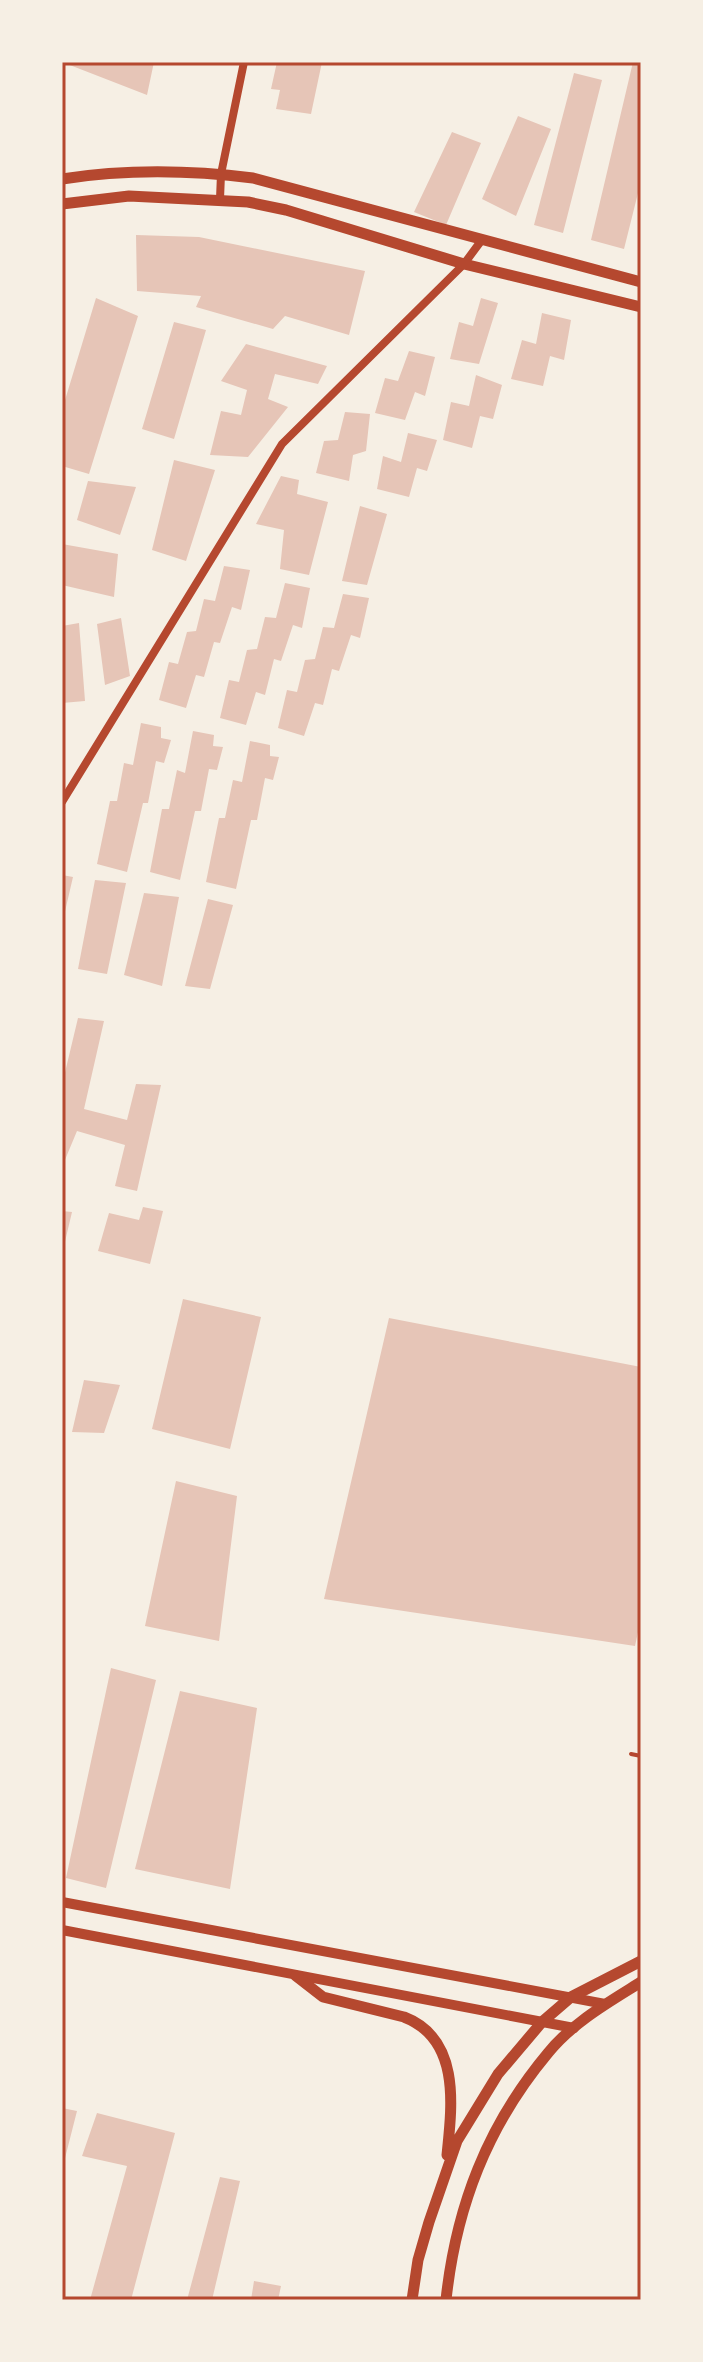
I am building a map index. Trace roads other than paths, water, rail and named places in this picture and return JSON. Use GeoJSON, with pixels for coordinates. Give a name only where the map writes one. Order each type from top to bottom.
{"type":"FeatureCollection","features":[{"type":"Feature","properties":{"kind":"main road"},"geometry":{"type":"LineString","coordinates":[[62,179],[133,172],[221,174],[294,188],[641,282]]}},
{"type":"Feature","properties":{"kind":"main road"},"geometry":{"type":"LineString","coordinates":[[62,204],[129,196],[220,199],[286,210],[464,264],[641,307]]}},
{"type":"Feature","properties":{"kind":"main road"},"geometry":{"type":"LineString","coordinates":[[412,2300],[418,2260],[457,2141],[498,2074],[542,2022],[571,1997],[641,1961]]}},
{"type":"Feature","properties":{"kind":"main road"},"geometry":{"type":"LineString","coordinates":[[296,1976],[323,1997],[404,2017],[432,2037],[450,2074],[452,2100],[446,2173]]}},
{"type":"Feature","properties":{"kind":"main road"},"geometry":{"type":"LineString","coordinates":[[446,2300],[449,2268],[469,2186],[506,2111],[549,2051],[605,2004],[641,1982]]}},
{"type":"Feature","properties":{"kind":"street"},"geometry":{"type":"LineString","coordinates":[[220,199],[221,174],[244,62]]}},
{"type":"Feature","properties":{"kind":"street"},"geometry":{"type":"LineString","coordinates":[[62,802],[282,444],[464,264],[481,241]]}},
{"type":"Feature","properties":{"kind":"street"},"geometry":{"type":"LineString","coordinates":[[62,1902],[605,2004]]}},
{"type":"Feature","properties":{"kind":"street"},"geometry":{"type":"LineString","coordinates":[[62,1930],[574,2028]]}},
{"type":"Feature","properties":{"kind":"lane"},"geometry":{"type":"LineString","coordinates":[[631,1754],[641,1756]]}}]}
